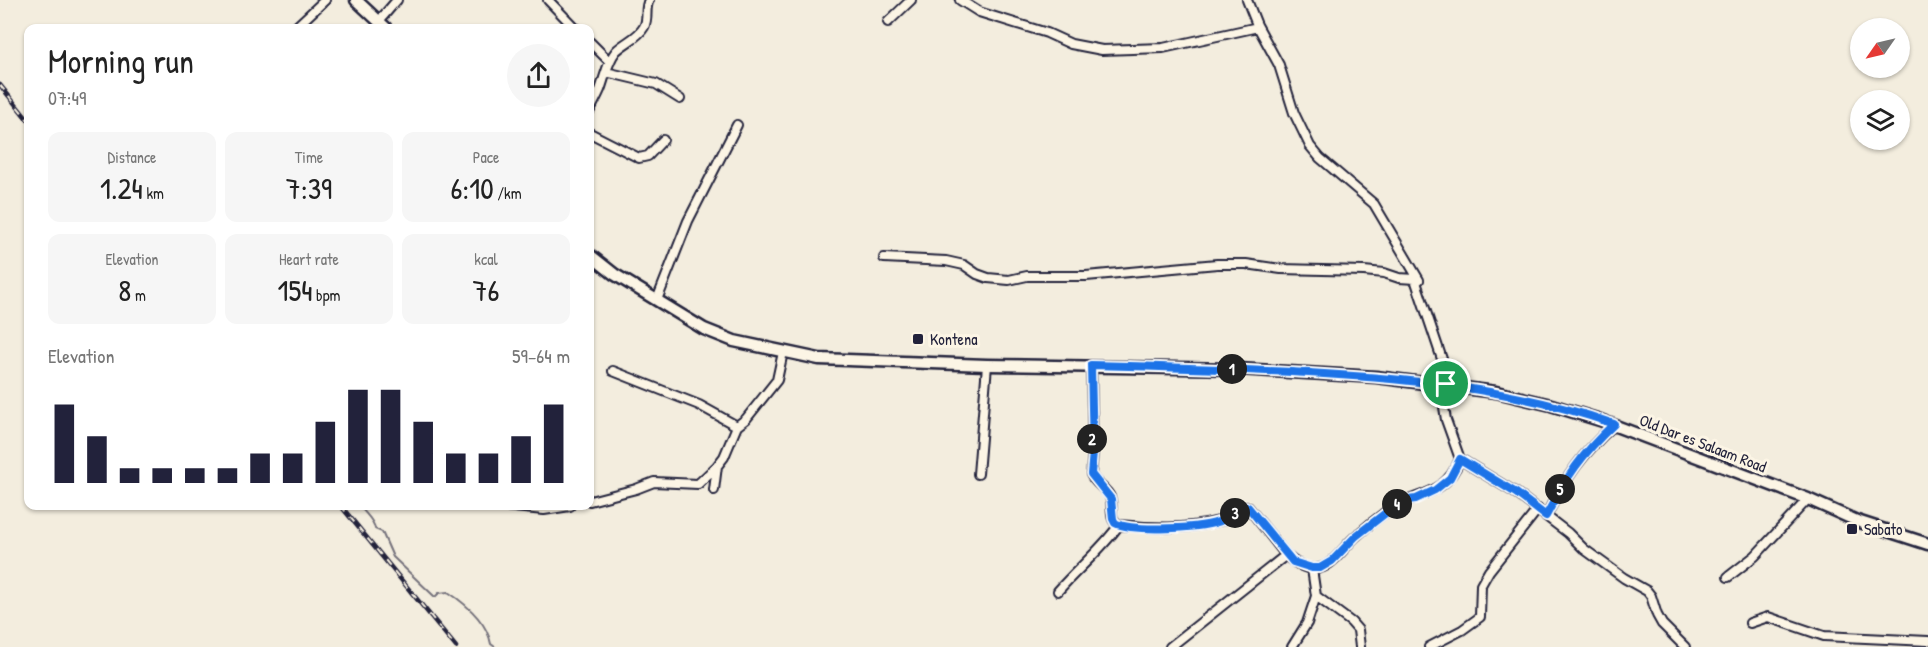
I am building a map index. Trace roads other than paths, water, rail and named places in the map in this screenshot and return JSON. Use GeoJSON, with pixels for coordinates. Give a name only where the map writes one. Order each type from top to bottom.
{"type":"FeatureCollection","features":[{"type":"Feature","properties":{"kind":"street"},"geometry":{"type":"LineString","coordinates":[[299,24],[325,0]]}},
{"type":"Feature","properties":{"kind":"street"},"geometry":{"type":"LineString","coordinates":[[356,0],[382,24]]}},
{"type":"Feature","properties":{"kind":"street"},"geometry":{"type":"LineString","coordinates":[[384,24],[397,0]]}},
{"type":"Feature","properties":{"kind":"street"},"geometry":{"type":"LineString","coordinates":[[548,0],[571,24]]}},
{"type":"Feature","properties":{"kind":"street"},"geometry":{"type":"LineString","coordinates":[[594,102],[610,62],[617,51],[638,35],[644,27],[648,19],[649,0]]}},
{"type":"Feature","properties":{"kind":"street"},"geometry":{"type":"LineString","coordinates":[[960,0],[976,4],[979,12],[1047,33],[1071,45],[1102,50],[1162,48],[1258,27]]}},
{"type":"Feature","properties":{"kind":"street"},"geometry":{"type":"LineString","coordinates":[[884,258],[946,261],[964,265],[988,278],[1009,279],[1027,276],[1086,276],[1218,264],[1246,264],[1281,269],[1364,271],[1419,280],[1374,204],[1320,158],[1307,141],[1294,113],[1279,65],[1258,27],[1247,0]]}},
{"type":"Feature","properties":{"kind":"street"},"geometry":{"type":"LineString","coordinates":[[888,22],[906,2]]}},
{"type":"Feature","properties":{"kind":"street"},"geometry":{"type":"LineString","coordinates":[[594,46],[610,62]]}},
{"type":"Feature","properties":{"kind":"street"},"geometry":{"type":"LineString","coordinates":[[606,72],[656,84],[680,99]]}},
{"type":"Feature","properties":{"kind":"street"},"geometry":{"type":"LineString","coordinates":[[657,300],[688,221],[736,125]]}},
{"type":"Feature","properties":{"kind":"street"},"geometry":{"type":"LineString","coordinates":[[594,135],[639,158],[648,156],[663,140]]}},
{"type":"Feature","properties":{"kind":"street","name":"Old Dar es Salaam Road"},"geometry":{"type":"LineString","coordinates":[[594,258],[614,274],[704,329],[734,340],[819,359],[987,365],[1091,365],[1261,370],[1446,384],[1525,398],[1614,424],[1857,521],[1928,544]]}},
{"type":"Feature","properties":{"kind":"street"},"geometry":{"type":"LineString","coordinates":[[1415,279],[1447,374],[1444,407],[1446,420],[1460,459],[1516,493],[1584,549],[1624,578],[1647,591],[1662,624],[1685,647]]}},
{"type":"Feature","properties":{"kind":"street"},"geometry":{"type":"LineString","coordinates":[[594,500],[654,482],[698,484],[724,457],[737,426],[746,419],[777,380],[783,352]]}},
{"type":"Feature","properties":{"kind":"street"},"geometry":{"type":"LineString","coordinates":[[978,474],[987,365]]}},
{"type":"Feature","properties":{"kind":"street"},"geometry":{"type":"LineString","coordinates":[[1091,365],[1093,452],[1091,474],[1111,499],[1113,519],[1119,525],[1150,529],[1194,525],[1222,521],[1244,507],[1248,507],[1293,562],[1320,568],[1332,561],[1356,536],[1401,501],[1416,499],[1435,490],[1450,478],[1460,459]]}},
{"type":"Feature","properties":{"kind":"street"},"geometry":{"type":"LineString","coordinates":[[613,371],[699,405],[737,426]]}},
{"type":"Feature","properties":{"kind":"street"},"geometry":{"type":"LineString","coordinates":[[1546,516],[1573,468],[1591,446],[1614,424]]}},
{"type":"Feature","properties":{"kind":"street"},"geometry":{"type":"LineString","coordinates":[[714,490],[717,466]]}},
{"type":"Feature","properties":{"kind":"street"},"geometry":{"type":"LineString","coordinates":[[1728,578],[1755,556],[1808,500]]}},
{"type":"Feature","properties":{"kind":"street"},"geometry":{"type":"LineString","coordinates":[[1429,647],[1462,630],[1480,617],[1482,585],[1489,572],[1538,509]]}},
{"type":"Feature","properties":{"kind":"street"},"geometry":{"type":"LineString","coordinates":[[1058,591],[1108,541],[1119,525]]}},
{"type":"Feature","properties":{"kind":"street"},"geometry":{"type":"LineString","coordinates":[[1170,647],[1286,555]]}},
{"type":"Feature","properties":{"kind":"street"},"geometry":{"type":"LineString","coordinates":[[1292,647],[1307,623],[1316,596],[1312,568]]}},
{"type":"Feature","properties":{"kind":"street"},"geometry":{"type":"LineString","coordinates":[[1316,596],[1351,622],[1358,630],[1360,647]]}},
{"type":"Feature","properties":{"kind":"street"},"geometry":{"type":"LineString","coordinates":[[1750,623],[1768,617],[1824,636],[1928,641]]}},
{"type":"Feature","properties":{"kind":"waterway"},"geometry":{"type":"LineString","coordinates":[[363,510],[375,529],[382,532],[393,557],[435,597],[439,593],[448,592],[462,602],[480,621],[491,644],[495,647]]}},
{"type":"Feature","properties":{"kind":"railway"},"geometry":{"type":"LineString","coordinates":[[0,85],[24,115]]}},
{"type":"Feature","properties":{"kind":"railway"},"geometry":{"type":"LineString","coordinates":[[344,510],[456,647]]}},
{"type":"Feature","properties":{"kind":"place","name":"Kontena"},"geometry":{"type":"Point","coordinates":[918,339]}},
{"type":"Feature","properties":{"kind":"place","name":"Sabato"},"geometry":{"type":"Point","coordinates":[1852,529]}}]}
